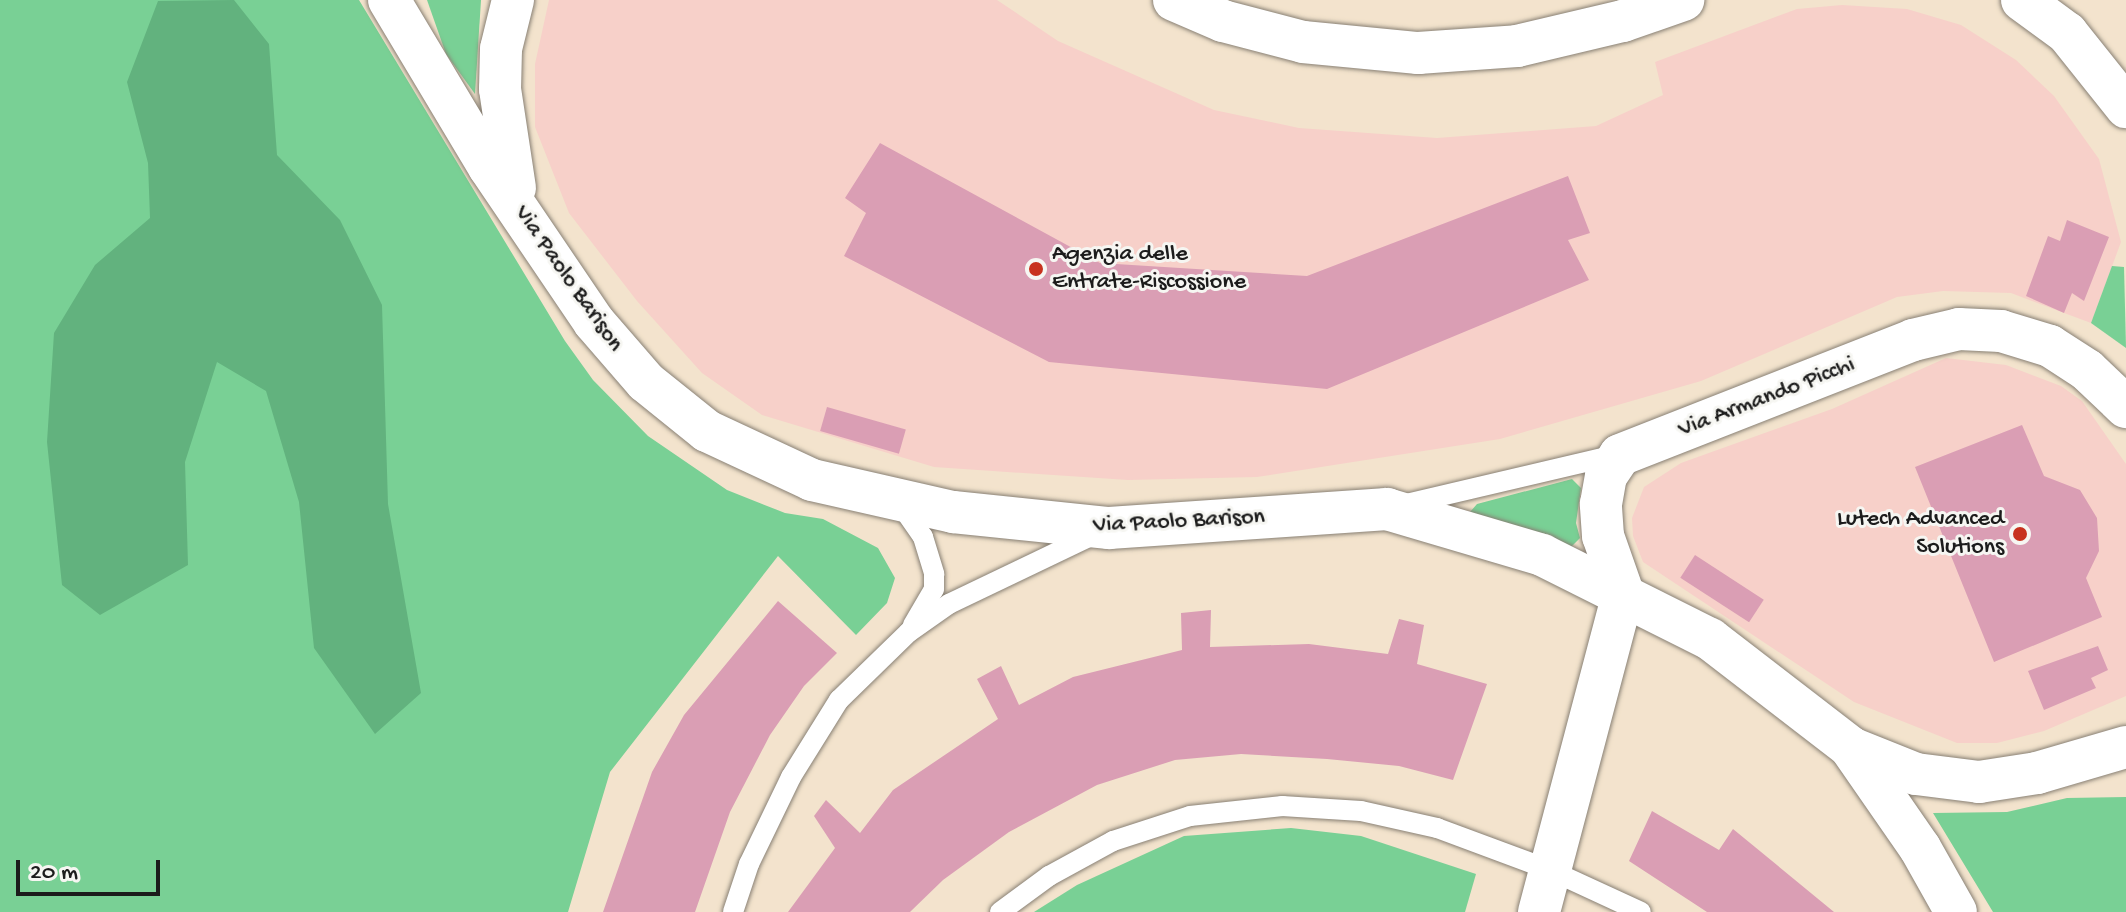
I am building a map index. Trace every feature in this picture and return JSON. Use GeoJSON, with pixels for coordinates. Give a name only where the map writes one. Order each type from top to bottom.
{"type":"FeatureCollection","features":[{"type":"Feature","properties":{"kind":"street","name":"Via Paolo Barison"},"geometry":{"type":"LineString","coordinates":[[389,0],[525,217],[600,329],[674,408],[772,466],[899,503],[1109,528],[1387,509],[1542,555],[1710,639],[1850,747],[1913,836],[1956,912]]}},
{"type":"Feature","properties":{"kind":"street"},"geometry":{"type":"LineString","coordinates":[[513,0],[501,49],[500,89],[507,155],[525,217]]}},
{"type":"Feature","properties":{"kind":"street"},"geometry":{"type":"LineString","coordinates":[[1174,0],[1223,21],[1303,42],[1418,53],[1517,46],[1623,21],[1683,0]]}},
{"type":"Feature","properties":{"kind":"street"},"geometry":{"type":"LineString","coordinates":[[2022,0],[2067,33],[2126,107]]}},
{"type":"Feature","properties":{"kind":"street","name":"Via Armando Picchi"},"geometry":{"type":"LineString","coordinates":[[1620,455],[1830,377],[1913,340],[1959,329],[2001,331],[2050,346],[2087,370],[2126,407]]}},
{"type":"Feature","properties":{"kind":"street"},"geometry":{"type":"LineString","coordinates":[[1539,912],[1623,593],[1603,536],[1601,504],[1606,476],[1620,455]]}},
{"type":"Feature","properties":{"kind":"street"},"geometry":{"type":"LineString","coordinates":[[1850,747],[1916,774],[1979,782],[2037,773],[2126,747]]}},
{"type":"Feature","properties":{"kind":"lane","name":"Via Armando Picchi"},"geometry":{"type":"LineString","coordinates":[[1387,509],[1468,486],[1620,455]]}},
{"type":"Feature","properties":{"kind":"lane"},"geometry":{"type":"LineString","coordinates":[[899,503],[923,537],[934,574],[934,589],[909,632]]}},
{"type":"Feature","properties":{"kind":"lane"},"geometry":{"type":"LineString","coordinates":[[733,912],[749,864],[785,789],[839,700],[909,632],[998,577],[1109,528]]}},
{"type":"Feature","properties":{"kind":"lane"},"geometry":{"type":"LineString","coordinates":[[1000,912],[1049,876],[1113,841],[1190,816],[1256,807],[1309,806],[1387,816],[1479,842],[1550,870],[1641,912]]}},
{"type":"Feature","properties":{"kind":"shaded area","name":"Agenzia delle Entrate-Riscossione"},"geometry":{"type":"Polygon","coordinates":[[[549,0],[997,0],[1058,41],[1214,110],[1299,128],[1437,138],[1596,126],[1663,95],[1655,62],[1797,9],[1842,5],[1907,9],[1961,25],[2016,60],[2054,96],[2099,159],[2121,242],[2091,323],[2011,293],[1943,291],[1897,297],[1701,381],[1500,439],[1257,477],[1128,480],[934,467],[762,415],[702,373],[637,301],[569,213],[535,127],[535,64],[549,0]]]}},
{"type":"Feature","properties":{"kind":"shaded area"},"geometry":{"type":"Polygon","coordinates":[[[1946,358],[2006,365],[2061,386],[2082,401],[2126,464],[2126,696],[2044,731],[1997,743],[1957,743],[1854,702],[1643,562],[1633,536],[1632,518],[1644,487],[1681,463],[1832,409],[1946,358]]]}},
{"type":"Feature","properties":{"kind":"green space"},"geometry":{"type":"Polygon","coordinates":[[[0,0],[359,0],[565,341],[593,380],[648,436],[727,490],[785,513],[823,519],[878,548],[895,578],[887,603],[856,635],[778,556],[610,772],[568,912],[0,912],[0,0]]]}},
{"type":"Feature","properties":{"kind":"green space"},"geometry":{"type":"Polygon","coordinates":[[[234,0],[269,44],[277,155],[340,220],[382,305],[388,504],[421,693],[375,734],[314,648],[299,502],[266,391],[217,362],[185,462],[188,565],[100,615],[62,585],[47,442],[54,333],[95,265],[150,218],[148,163],[127,82],[158,1],[234,0]]]}},
{"type":"Feature","properties":{"kind":"green space"},"geometry":{"type":"Polygon","coordinates":[[[427,0],[481,0],[475,94],[446,54],[427,0]]]}},
{"type":"Feature","properties":{"kind":"green space"},"geometry":{"type":"Polygon","coordinates":[[[2112,266],[2124,267],[2126,348],[2091,323],[2112,266]]]}},
{"type":"Feature","properties":{"kind":"green space"},"geometry":{"type":"Polygon","coordinates":[[[1572,479],[1581,488],[1576,523],[1580,538],[1568,550],[1470,512],[1477,504],[1572,479]]]}},
{"type":"Feature","properties":{"kind":"green space"},"geometry":{"type":"Polygon","coordinates":[[[2126,797],[2126,912],[1993,912],[1933,813],[2007,812],[2067,798],[2126,797]]]}},
{"type":"Feature","properties":{"kind":"green space"},"geometry":{"type":"Polygon","coordinates":[[[1291,828],[1361,836],[1476,874],[1465,912],[1034,912],[1077,885],[1184,836],[1291,828]]]}},
{"type":"Feature","properties":{"kind":"building","name":"Agenzia delle Entrate-Riscossione"},"geometry":{"type":"Polygon","coordinates":[[[880,143],[1100,263],[1307,276],[1568,176],[1590,233],[1568,240],[1589,280],[1327,389],[1049,362],[844,256],[866,213],[845,198],[880,143]]]}},
{"type":"Feature","properties":{"kind":"building"},"geometry":{"type":"Polygon","coordinates":[[[2067,220],[2109,237],[2084,301],[2072,293],[2064,313],[2026,296],[2048,236],[2060,241],[2067,220]]]}},
{"type":"Feature","properties":{"kind":"building"},"geometry":{"type":"Polygon","coordinates":[[[827,407],[906,430],[899,454],[820,431],[827,407]]]}},
{"type":"Feature","properties":{"kind":"building","name":"Lutech Advanced Solutions"},"geometry":{"type":"Polygon","coordinates":[[[2022,425],[2044,476],[2080,490],[2097,518],[2099,551],[2086,578],[2102,617],[1994,662],[1915,467],[2022,425]]]}},
{"type":"Feature","properties":{"kind":"building"},"geometry":{"type":"Polygon","coordinates":[[[1695,555],[1764,600],[1749,622],[1680,578],[1695,555]]]}},
{"type":"Feature","properties":{"kind":"building"},"geometry":{"type":"Polygon","coordinates":[[[778,601],[837,653],[804,686],[770,735],[730,812],[695,912],[603,912],[652,772],[684,715],[778,601]]]}},
{"type":"Feature","properties":{"kind":"building"},"geometry":{"type":"Polygon","coordinates":[[[1211,610],[1210,647],[1309,644],[1388,654],[1399,619],[1424,625],[1417,664],[1487,684],[1453,780],[1399,766],[1327,759],[1241,754],[1175,760],[1097,785],[1009,832],[943,880],[910,912],[788,912],[835,848],[814,816],[826,800],[860,833],[893,790],[998,719],[977,679],[1001,666],[1019,705],[1073,677],[1182,650],[1181,613],[1211,610]]]}},
{"type":"Feature","properties":{"kind":"building"},"geometry":{"type":"Polygon","coordinates":[[[2098,646],[2108,670],[2091,678],[2096,688],[2044,710],[2028,671],[2098,646]]]}},
{"type":"Feature","properties":{"kind":"building"},"geometry":{"type":"Polygon","coordinates":[[[1652,811],[1719,850],[1733,829],[1834,912],[1707,912],[1629,861],[1652,811]]]}},
{"type":"Feature","properties":{"kind":"place","name":"Agenzia delle Entrate-Riscossione"},"geometry":{"type":"Point","coordinates":[1036,269]}},
{"type":"Feature","properties":{"kind":"place","name":"Lutech Advanced Solutions"},"geometry":{"type":"Point","coordinates":[2020,534]}}]}
